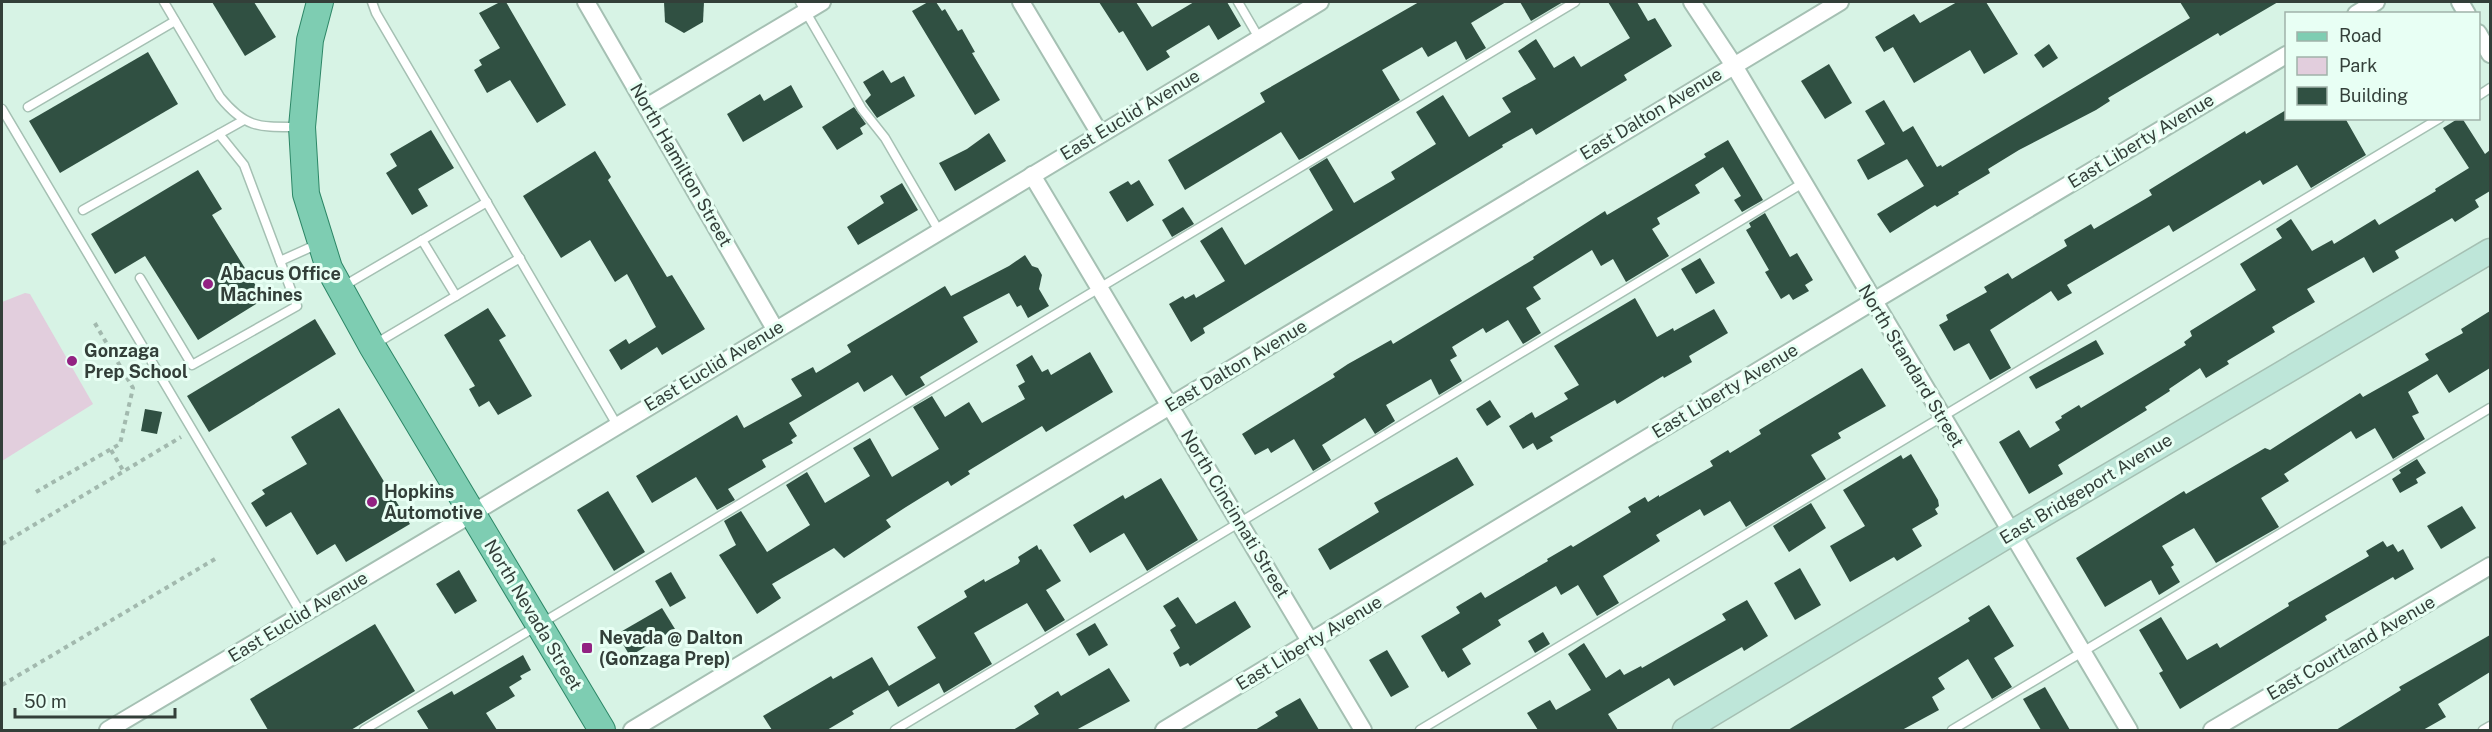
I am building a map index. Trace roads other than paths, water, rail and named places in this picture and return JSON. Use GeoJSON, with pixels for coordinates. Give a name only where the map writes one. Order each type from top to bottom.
{"type":"FeatureCollection","features":[{"type":"Feature","properties":{"kind":"main road","name":"North Nevada Street"},"geometry":{"type":"LineString","coordinates":[[320,2],[309,40],[302,127],[306,194],[328,268],[372,346],[602,730]]}},
{"type":"Feature","properties":{"kind":"street","name":"North Hamilton Street"},"geometry":{"type":"LineString","coordinates":[[586,2],[776,329]]}},
{"type":"Feature","properties":{"kind":"street"},"geometry":{"type":"LineString","coordinates":[[648,106],[803,6],[822,2]]}},
{"type":"Feature","properties":{"kind":"street"},"geometry":{"type":"LineString","coordinates":[[1021,2],[1100,134]]}},
{"type":"Feature","properties":{"kind":"street","name":"East Euclid Avenue"},"geometry":{"type":"LineString","coordinates":[[108,730],[473,513],[1320,2]]}},
{"type":"Feature","properties":{"kind":"street","name":"North Standard Street"},"geometry":{"type":"LineString","coordinates":[[1692,2],[1733,64],[1872,302],[2129,730]]}},
{"type":"Feature","properties":{"kind":"street","name":"East Dalton Avenue"},"geometry":{"type":"LineString","coordinates":[[632,730],[1733,64],[1840,2]]}},
{"type":"Feature","properties":{"kind":"street"},"geometry":{"type":"LineString","coordinates":[[2359,12],[2376,2]]}},
{"type":"Feature","properties":{"kind":"street"},"geometry":{"type":"LineString","coordinates":[[2480,36],[2490,54]]}},
{"type":"Feature","properties":{"kind":"street","name":"East Liberty Avenue"},"geometry":{"type":"LineString","coordinates":[[1164,730],[2285,56]]}},
{"type":"Feature","properties":{"kind":"street","name":"North Cincinnati Street"},"geometry":{"type":"LineString","coordinates":[[1032,175],[1363,730]]}},
{"type":"Feature","properties":{"kind":"street","name":"East Bridgeport Avenue"},"geometry":{"type":"LineString","coordinates":[[1684,730],[2490,250]]}},
{"type":"Feature","properties":{"kind":"street","name":"East Courtland Avenue"},"geometry":{"type":"LineString","coordinates":[[2212,730],[2490,566]]}},
{"type":"Feature","properties":{"kind":"lane"},"geometry":{"type":"LineString","coordinates":[[164,2],[220,97],[244,120],[257,127],[302,127]]}},
{"type":"Feature","properties":{"kind":"lane"},"geometry":{"type":"LineString","coordinates":[[372,2],[376,13],[617,425]]}},
{"type":"Feature","properties":{"kind":"lane"},"geometry":{"type":"LineString","coordinates":[[1238,2],[1259,38]]}},
{"type":"Feature","properties":{"kind":"lane"},"geometry":{"type":"LineString","coordinates":[[364,730],[1575,2]]}},
{"type":"Feature","properties":{"kind":"lane"},"geometry":{"type":"LineString","coordinates":[[803,6],[862,109],[885,138],[939,231]]}},
{"type":"Feature","properties":{"kind":"lane"},"geometry":{"type":"LineString","coordinates":[[28,107],[175,21]]}},
{"type":"Feature","properties":{"kind":"lane"},"geometry":{"type":"LineString","coordinates":[[2,109],[302,615]]}},
{"type":"Feature","properties":{"kind":"lane"},"geometry":{"type":"LineString","coordinates":[[83,210],[244,120]]}},
{"type":"Feature","properties":{"kind":"lane"},"geometry":{"type":"LineString","coordinates":[[1420,730],[2437,120]]}},
{"type":"Feature","properties":{"kind":"lane"},"geometry":{"type":"LineString","coordinates":[[140,278],[192,365],[297,306],[244,165],[219,134]]}},
{"type":"Feature","properties":{"kind":"lane"},"geometry":{"type":"LineString","coordinates":[[895,730],[1803,183]]}},
{"type":"Feature","properties":{"kind":"lane"},"geometry":{"type":"LineString","coordinates":[[339,289],[487,202]]}},
{"type":"Feature","properties":{"kind":"lane"},"geometry":{"type":"LineString","coordinates":[[422,240],[456,296]]}},
{"type":"Feature","properties":{"kind":"lane"},"geometry":{"type":"LineString","coordinates":[[280,261],[321,243]]}},
{"type":"Feature","properties":{"kind":"lane"},"geometry":{"type":"LineString","coordinates":[[372,346],[520,258]]}},
{"type":"Feature","properties":{"kind":"lane"},"geometry":{"type":"LineString","coordinates":[[1952,730],[2490,408]]}},
{"type":"Feature","properties":{"kind":"lane"},"geometry":{"type":"LineString","coordinates":[[2483,730],[2490,726]]}},
{"type":"Feature","properties":{"kind":"place","name":"Abacus Office Machines"},"geometry":{"type":"Point","coordinates":[208,284]}},
{"type":"Feature","properties":{"kind":"place","name":"Gonzaga Prep School"},"geometry":{"type":"Point","coordinates":[72,361]}},
{"type":"Feature","properties":{"kind":"place","name":"Hopkins Automotive"},"geometry":{"type":"Point","coordinates":[372,502]}},
{"type":"Feature","properties":{"kind":"place","name":"Nevada @ Dalton (Gonzaga Prep)"},"geometry":{"type":"Point","coordinates":[587,648]}}]}
